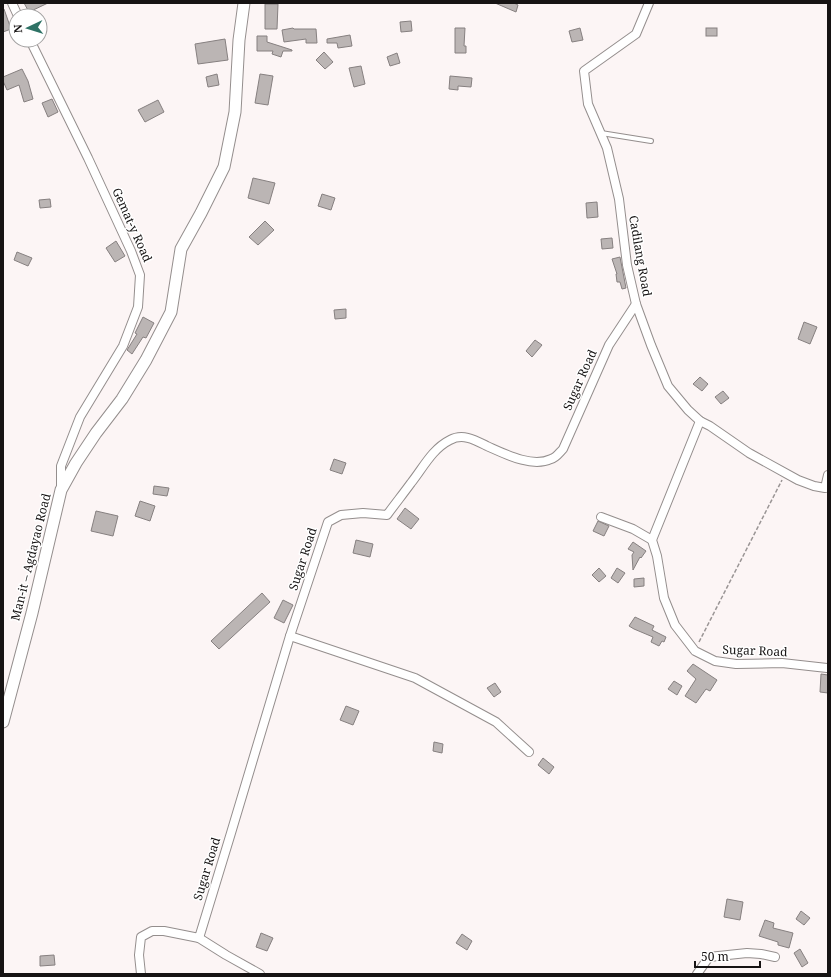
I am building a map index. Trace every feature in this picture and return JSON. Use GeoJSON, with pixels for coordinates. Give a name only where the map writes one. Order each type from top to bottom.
{"type":"FeatureCollection","features":[{"type":"Feature","properties":{"kind":"street","name":"Man-it – Agdayao Road"},"geometry":{"type":"LineString","coordinates":[[3,722],[32,613],[61,490],[76,463],[96,433],[122,399],[146,360],[171,312],[181,249],[224,167],[235,112],[239,40],[244,3]]}},
{"type":"Feature","properties":{"kind":"street","name":"Cadilang Road"},"geometry":{"type":"LineString","coordinates":[[649,3],[636,34],[584,71],[588,104],[607,148],[619,199],[627,265],[636,304],[651,345],[668,386],[700,422],[710,426],[749,453],[798,480],[814,486],[826,488],[828,475]]}},
{"type":"Feature","properties":{"kind":"street","name":"Gemat-y Road"},"geometry":{"type":"LineString","coordinates":[[34,48],[95,172],[131,250],[140,275],[138,307],[123,346],[80,417],[61,466],[61,490]]}},
{"type":"Feature","properties":{"kind":"street","name":"Sugar Road"},"geometry":{"type":"LineString","coordinates":[[199,938],[290,636],[328,522],[341,515],[363,513],[387,515],[436,449],[450,440],[459,437],[471,438],[521,460],[542,462],[553,459],[563,449],[609,344],[636,304]]}},
{"type":"Feature","properties":{"kind":"street"},"geometry":{"type":"LineString","coordinates":[[601,517],[633,529],[652,540],[700,422]]}},
{"type":"Feature","properties":{"kind":"street","name":"Sugar Road"},"geometry":{"type":"LineString","coordinates":[[652,540],[657,556],[664,598],[675,625],[695,651],[715,661],[736,664],[782,663],[827,668]]}},
{"type":"Feature","properties":{"kind":"street"},"geometry":{"type":"LineString","coordinates":[[290,636],[415,678],[496,722],[529,752]]}},
{"type":"Feature","properties":{"kind":"street"},"geometry":{"type":"LineString","coordinates":[[141,974],[139,955],[141,937],[152,931],[164,931],[199,938],[260,974]]}},
{"type":"Feature","properties":{"kind":"street"},"geometry":{"type":"LineString","coordinates":[[697,974],[709,957],[747,953],[776,957]]}},
{"type":"Feature","properties":{"kind":"lane"},"geometry":{"type":"LineString","coordinates":[[601,133],[651,141]]}},
{"type":"Feature","properties":{"kind":"path"},"geometry":{"type":"LineString","coordinates":[[695,651],[786,473]]}},
{"type":"Feature","properties":{"kind":"building"},"geometry":{"type":"Polygon","coordinates":[[[24,3],[48,3],[37,8],[27,8],[24,3]]]}},
{"type":"Feature","properties":{"kind":"building"},"geometry":{"type":"Polygon","coordinates":[[[495,3],[514,3],[518,5],[516,12],[495,3]]]}},
{"type":"Feature","properties":{"kind":"building"},"geometry":{"type":"Polygon","coordinates":[[[265,4],[278,4],[277,29],[265,29],[265,4]]]}},
{"type":"Feature","properties":{"kind":"building"},"geometry":{"type":"Polygon","coordinates":[[[4,9],[8,20],[8,30],[3,32],[4,9]]]}},
{"type":"Feature","properties":{"kind":"building"},"geometry":{"type":"Polygon","coordinates":[[[411,21],[412,31],[401,32],[400,22],[411,21]]]}},
{"type":"Feature","properties":{"kind":"building"},"geometry":{"type":"Polygon","coordinates":[[[293,28],[316,29],[317,43],[306,43],[306,39],[284,42],[282,30],[293,28]]]}},
{"type":"Feature","properties":{"kind":"building"},"geometry":{"type":"Polygon","coordinates":[[[455,28],[465,28],[464,46],[466,46],[466,53],[455,53],[455,28]]]}},
{"type":"Feature","properties":{"kind":"building"},"geometry":{"type":"Polygon","coordinates":[[[580,28],[583,40],[572,42],[569,31],[580,28]]]}},
{"type":"Feature","properties":{"kind":"building"},"geometry":{"type":"Polygon","coordinates":[[[706,28],[717,28],[717,36],[706,36],[706,28]]]}},
{"type":"Feature","properties":{"kind":"building"},"geometry":{"type":"Polygon","coordinates":[[[350,35],[352,46],[338,48],[337,43],[327,43],[327,39],[350,35]]]}},
{"type":"Feature","properties":{"kind":"building"},"geometry":{"type":"Polygon","coordinates":[[[257,36],[267,36],[267,42],[292,51],[283,51],[281,57],[272,54],[273,51],[257,51],[257,36]]]}},
{"type":"Feature","properties":{"kind":"building"},"geometry":{"type":"Polygon","coordinates":[[[225,39],[228,60],[198,64],[195,44],[225,39]]]}},
{"type":"Feature","properties":{"kind":"building"},"geometry":{"type":"Polygon","coordinates":[[[324,52],[333,62],[325,69],[316,60],[324,52]]]}},
{"type":"Feature","properties":{"kind":"building"},"geometry":{"type":"Polygon","coordinates":[[[397,53],[400,63],[390,66],[387,57],[397,53]]]}},
{"type":"Feature","properties":{"kind":"building"},"geometry":{"type":"Polygon","coordinates":[[[361,66],[365,84],[354,87],[349,68],[361,66]]]}},
{"type":"Feature","properties":{"kind":"building"},"geometry":{"type":"Polygon","coordinates":[[[22,69],[28,81],[33,99],[24,102],[19,85],[7,90],[3,81],[3,77],[22,69]]]}},
{"type":"Feature","properties":{"kind":"building"},"geometry":{"type":"Polygon","coordinates":[[[217,74],[219,85],[208,87],[206,77],[217,74]]]}},
{"type":"Feature","properties":{"kind":"building"},"geometry":{"type":"Polygon","coordinates":[[[260,74],[273,76],[268,105],[255,103],[260,74]]]}},
{"type":"Feature","properties":{"kind":"building"},"geometry":{"type":"Polygon","coordinates":[[[450,76],[472,78],[471,87],[458,86],[458,90],[449,89],[450,76]]]}},
{"type":"Feature","properties":{"kind":"building"},"geometry":{"type":"Polygon","coordinates":[[[52,99],[58,112],[48,117],[42,103],[52,99]]]}},
{"type":"Feature","properties":{"kind":"building"},"geometry":{"type":"Polygon","coordinates":[[[158,100],[164,112],[145,122],[138,110],[158,100]]]}},
{"type":"Feature","properties":{"kind":"building"},"geometry":{"type":"Polygon","coordinates":[[[253,178],[275,183],[269,204],[248,198],[253,178]]]}},
{"type":"Feature","properties":{"kind":"building"},"geometry":{"type":"Polygon","coordinates":[[[322,194],[335,198],[331,210],[318,206],[322,194]]]}},
{"type":"Feature","properties":{"kind":"building"},"geometry":{"type":"Polygon","coordinates":[[[50,199],[51,207],[40,208],[39,200],[50,199]]]}},
{"type":"Feature","properties":{"kind":"building"},"geometry":{"type":"Polygon","coordinates":[[[597,202],[598,217],[587,218],[586,203],[597,202]]]}},
{"type":"Feature","properties":{"kind":"building"},"geometry":{"type":"Polygon","coordinates":[[[265,221],[274,230],[258,245],[249,237],[265,221]]]}},
{"type":"Feature","properties":{"kind":"building"},"geometry":{"type":"Polygon","coordinates":[[[612,238],[613,248],[602,249],[601,239],[612,238]]]}},
{"type":"Feature","properties":{"kind":"building"},"geometry":{"type":"Polygon","coordinates":[[[116,241],[125,256],[115,262],[106,248],[116,241]]]}},
{"type":"Feature","properties":{"kind":"building"},"geometry":{"type":"Polygon","coordinates":[[[17,252],[32,258],[28,266],[14,260],[17,252]]]}},
{"type":"Feature","properties":{"kind":"building"},"geometry":{"type":"Polygon","coordinates":[[[620,257],[626,288],[622,289],[620,282],[617,282],[617,274],[612,259],[620,257]]]}},
{"type":"Feature","properties":{"kind":"building"},"geometry":{"type":"Polygon","coordinates":[[[346,309],[346,318],[335,319],[334,310],[346,309]]]}},
{"type":"Feature","properties":{"kind":"building"},"geometry":{"type":"Polygon","coordinates":[[[143,317],[154,323],[146,338],[143,337],[132,354],[127,350],[137,334],[135,333],[143,317]]]}},
{"type":"Feature","properties":{"kind":"building"},"geometry":{"type":"Polygon","coordinates":[[[804,322],[817,327],[810,344],[798,339],[804,322]]]}},
{"type":"Feature","properties":{"kind":"building"},"geometry":{"type":"Polygon","coordinates":[[[535,340],[542,345],[532,357],[526,351],[535,340]]]}},
{"type":"Feature","properties":{"kind":"building"},"geometry":{"type":"Polygon","coordinates":[[[700,377],[708,384],[702,391],[693,384],[700,377]]]}},
{"type":"Feature","properties":{"kind":"building"},"geometry":{"type":"Polygon","coordinates":[[[723,391],[729,398],[721,404],[715,397],[723,391]]]}},
{"type":"Feature","properties":{"kind":"building"},"geometry":{"type":"Polygon","coordinates":[[[334,459],[346,463],[342,474],[330,470],[334,459]]]}},
{"type":"Feature","properties":{"kind":"building"},"geometry":{"type":"Polygon","coordinates":[[[154,486],[169,488],[167,496],[153,494],[154,486]]]}},
{"type":"Feature","properties":{"kind":"building"},"geometry":{"type":"Polygon","coordinates":[[[140,501],[155,506],[150,521],[135,516],[140,501]]]}},
{"type":"Feature","properties":{"kind":"building"},"geometry":{"type":"Polygon","coordinates":[[[405,508],[419,519],[411,529],[397,519],[405,508]]]}},
{"type":"Feature","properties":{"kind":"building"},"geometry":{"type":"Polygon","coordinates":[[[96,511],[118,516],[113,536],[91,531],[96,511]]]}},
{"type":"Feature","properties":{"kind":"building"},"geometry":{"type":"Polygon","coordinates":[[[598,521],[609,526],[604,536],[593,531],[598,521]]]}},
{"type":"Feature","properties":{"kind":"building"},"geometry":{"type":"Polygon","coordinates":[[[356,540],[373,544],[370,557],[353,553],[356,540]]]}},
{"type":"Feature","properties":{"kind":"building"},"geometry":{"type":"Polygon","coordinates":[[[633,542],[646,551],[641,558],[640,557],[633,570],[632,555],[634,552],[628,549],[633,542]]]}},
{"type":"Feature","properties":{"kind":"building"},"geometry":{"type":"Polygon","coordinates":[[[599,568],[606,576],[599,582],[592,575],[599,568]]]}},
{"type":"Feature","properties":{"kind":"building"},"geometry":{"type":"Polygon","coordinates":[[[617,568],[625,573],[618,583],[611,578],[617,568]]]}},
{"type":"Feature","properties":{"kind":"building"},"geometry":{"type":"Polygon","coordinates":[[[644,578],[644,586],[634,587],[634,579],[644,578]]]}},
{"type":"Feature","properties":{"kind":"building"},"geometry":{"type":"Polygon","coordinates":[[[262,593],[270,602],[219,649],[211,641],[262,593]]]}},
{"type":"Feature","properties":{"kind":"building"},"geometry":{"type":"Polygon","coordinates":[[[283,600],[293,605],[284,623],[274,618],[283,600]]]}},
{"type":"Feature","properties":{"kind":"building"},"geometry":{"type":"Polygon","coordinates":[[[635,617],[654,626],[652,630],[666,637],[664,642],[662,641],[659,646],[651,642],[653,637],[629,626],[635,617]]]}},
{"type":"Feature","properties":{"kind":"building"},"geometry":{"type":"Polygon","coordinates":[[[693,664],[717,680],[710,691],[706,689],[696,703],[685,696],[696,679],[687,671],[693,664]]]}},
{"type":"Feature","properties":{"kind":"building"},"geometry":{"type":"Polygon","coordinates":[[[821,674],[828,675],[828,693],[820,692],[821,674]]]}},
{"type":"Feature","properties":{"kind":"building"},"geometry":{"type":"Polygon","coordinates":[[[674,681],[682,686],[677,695],[668,689],[674,681]]]}},
{"type":"Feature","properties":{"kind":"building"},"geometry":{"type":"Polygon","coordinates":[[[495,683],[501,692],[494,697],[487,688],[495,683]]]}},
{"type":"Feature","properties":{"kind":"building"},"geometry":{"type":"Polygon","coordinates":[[[346,706],[359,711],[353,725],[340,720],[346,706]]]}},
{"type":"Feature","properties":{"kind":"building"},"geometry":{"type":"Polygon","coordinates":[[[434,742],[443,744],[442,753],[433,751],[434,742]]]}},
{"type":"Feature","properties":{"kind":"building"},"geometry":{"type":"Polygon","coordinates":[[[543,758],[554,767],[549,774],[538,765],[543,758]]]}},
{"type":"Feature","properties":{"kind":"building"},"geometry":{"type":"Polygon","coordinates":[[[727,899],[743,902],[740,920],[724,917],[727,899]]]}},
{"type":"Feature","properties":{"kind":"building"},"geometry":{"type":"Polygon","coordinates":[[[801,911],[810,918],[804,925],[796,919],[801,911]]]}},
{"type":"Feature","properties":{"kind":"building"},"geometry":{"type":"Polygon","coordinates":[[[765,920],[774,923],[773,928],[793,933],[789,948],[778,945],[778,942],[759,936],[765,920]]]}},
{"type":"Feature","properties":{"kind":"building"},"geometry":{"type":"Polygon","coordinates":[[[261,933],[273,938],[267,951],[256,947],[261,933]]]}},
{"type":"Feature","properties":{"kind":"building"},"geometry":{"type":"Polygon","coordinates":[[[462,934],[472,941],[467,950],[456,943],[462,934]]]}},
{"type":"Feature","properties":{"kind":"building"},"geometry":{"type":"Polygon","coordinates":[[[800,949],[808,963],[802,967],[794,953],[800,949]]]}},
{"type":"Feature","properties":{"kind":"building"},"geometry":{"type":"Polygon","coordinates":[[[54,955],[55,965],[40,966],[40,956],[54,955]]]}}]}
